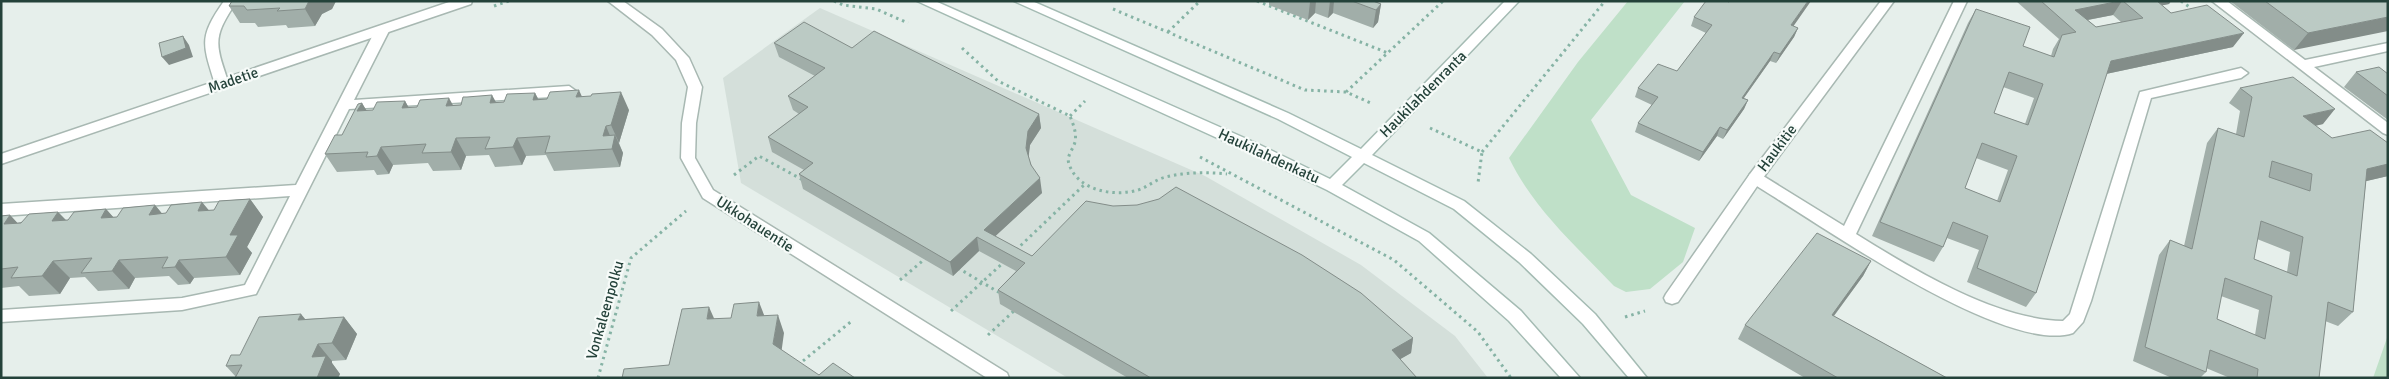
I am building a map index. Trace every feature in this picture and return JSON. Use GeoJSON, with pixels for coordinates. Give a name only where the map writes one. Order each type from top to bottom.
{"type":"FeatureCollection","features":[{"type":"Feature","properties":{"kind":"street"},"geometry":{"type":"LineString","coordinates":[[222,84],[210,45],[212,28],[231,1]]}},
{"type":"Feature","properties":{"kind":"street","name":"Madetie"},"geometry":{"type":"LineString","coordinates":[[1,159],[466,1]]}},
{"type":"Feature","properties":{"kind":"street","name":"Ukkohauentie"},"geometry":{"type":"LineString","coordinates":[[614,1],[657,32],[682,58],[695,87],[689,123],[688,158],[708,194],[1001,378]]}},
{"type":"Feature","properties":{"kind":"street","name":"Haukilahdenkatu"},"geometry":{"type":"LineString","coordinates":[[923,1],[1253,148],[1332,186],[1424,237],[1515,316],[1572,378]]}},
{"type":"Feature","properties":{"kind":"street"},"geometry":{"type":"LineString","coordinates":[[1020,1],[1283,116],[1458,205],[1525,258],[1589,319],[1639,378]]}},
{"type":"Feature","properties":{"kind":"street","name":"Haukilahdenranta"},"geometry":{"type":"LineString","coordinates":[[1332,186],[1403,116],[1513,1]]}},
{"type":"Feature","properties":{"kind":"street","name":"Haukitie"},"geometry":{"type":"LineString","coordinates":[[1672,298],[1755,178],[1888,1]]}},
{"type":"Feature","properties":{"kind":"street"},"geometry":{"type":"LineString","coordinates":[[1848,234],[1961,1]]}},
{"type":"Feature","properties":{"kind":"street"},"geometry":{"type":"LineString","coordinates":[[2218,1],[2388,130]]}},
{"type":"Feature","properties":{"kind":"street"},"geometry":{"type":"LineString","coordinates":[[1,316],[182,304],[250,290],[383,29]]}},
{"type":"Feature","properties":{"kind":"street"},"geometry":{"type":"LineString","coordinates":[[2302,65],[2388,47]]}},
{"type":"Feature","properties":{"kind":"street"},"geometry":{"type":"LineString","coordinates":[[1755,178],[1848,234],[1868,249],[1974,306],[2010,320],[2036,327],[2067,328],[2077,316],[2083,301],[2145,95],[2241,73]]}},
{"type":"Feature","properties":{"kind":"street"},"geometry":{"type":"LineString","coordinates":[[345,105],[578,90]]}},
{"type":"Feature","properties":{"kind":"street"},"geometry":{"type":"LineString","coordinates":[[1,210],[301,190]]}},
{"type":"Feature","properties":{"kind":"path"},"geometry":{"type":"LineString","coordinates":[[834,1],[843,5],[876,9],[911,25]]}},
{"type":"Feature","properties":{"kind":"path"},"geometry":{"type":"LineString","coordinates":[[1168,32],[1200,1]]}},
{"type":"Feature","properties":{"kind":"path"},"geometry":{"type":"LineString","coordinates":[[1257,1],[1388,53]]}},
{"type":"Feature","properties":{"kind":"path"},"geometry":{"type":"LineString","coordinates":[[1113,9],[1305,90],[1346,92],[1443,1]]}},
{"type":"Feature","properties":{"kind":"path"},"geometry":{"type":"LineString","coordinates":[[1482,152],[1605,1]]}},
{"type":"Feature","properties":{"kind":"path"},"geometry":{"type":"LineString","coordinates":[[977,52],[960,45],[998,80],[1070,116]]}},
{"type":"Feature","properties":{"kind":"path"},"geometry":{"type":"LineString","coordinates":[[1070,116],[1087,99],[1079,95]]}},
{"type":"Feature","properties":{"kind":"path"},"geometry":{"type":"LineString","coordinates":[[1070,116],[1075,139],[1068,162],[1074,174],[1084,184],[1116,193],[1133,192],[1149,186],[1163,177],[1205,172],[1230,174]]}},
{"type":"Feature","properties":{"kind":"path"},"geometry":{"type":"LineString","coordinates":[[1195,155],[1394,260],[1478,332],[1511,378]]}},
{"type":"Feature","properties":{"kind":"path"},"geometry":{"type":"LineString","coordinates":[[734,175],[759,156],[811,185]]}},
{"type":"Feature","properties":{"kind":"path"},"geometry":{"type":"LineString","coordinates":[[928,332],[983,282],[1084,184]]}},
{"type":"Feature","properties":{"kind":"path","name":"Vonkaleenpolku"},"geometry":{"type":"LineString","coordinates":[[598,378],[630,258],[708,194]]}},
{"type":"Feature","properties":{"kind":"path"},"geometry":{"type":"LineString","coordinates":[[957,268],[1005,296]]}},
{"type":"Feature","properties":{"kind":"shaded area"},"geometry":{"type":"Polygon","coordinates":[[[820,8],[1205,176],[1361,265],[1455,336],[1488,378],[1068,378],[741,183],[723,78],[820,8]]]}},
{"type":"Feature","properties":{"kind":"green space"},"geometry":{"type":"Polygon","coordinates":[[[1628,1],[1685,1],[1591,120],[1631,195],[1695,228],[1683,262],[1650,289],[1626,292],[1614,286],[1556,226],[1530,193],[1509,158],[1578,62],[1628,1]]]}},
{"type":"Feature","properties":{"kind":"green space"},"geometry":{"type":"Polygon","coordinates":[[[2388,335],[2388,378],[2373,378],[2388,335]]]}},
{"type":"Feature","properties":{"kind":"building"},"geometry":{"type":"Polygon","coordinates":[[[232,1],[309,1],[305,9],[277,11],[280,8],[247,10],[244,6],[229,6],[232,1]]]}},
{"type":"Feature","properties":{"kind":"building"},"geometry":{"type":"Polygon","coordinates":[[[1352,1],[1373,1],[1381,4],[1376,10],[1352,1]]]}},
{"type":"Feature","properties":{"kind":"building"},"geometry":{"type":"Polygon","coordinates":[[[1706,1],[1808,1],[1791,25],[1798,28],[1780,54],[1774,52],[1742,98],[1748,100],[1727,130],[1720,127],[1703,152],[1638,123],[1658,97],[1638,88],[1658,64],[1677,71],[1712,25],[1694,17],[1706,1]]]}},
{"type":"Feature","properties":{"kind":"building"},"geometry":{"type":"Polygon","coordinates":[[[2041,1],[2120,1],[2075,10],[2096,27],[2143,18],[2123,1],[2157,1],[2171,13],[2207,5],[2244,33],[2111,61],[2036,293],[1977,268],[1988,236],[1953,222],[1943,247],[1880,222],[1976,9],[2030,27],[2023,46],[2054,57],[2062,35],[2076,32],[2041,1]],[[2009,72],[1994,113],[2028,125],[2043,84],[2009,72]],[[1982,143],[1965,188],[2000,202],[2017,156],[1982,143]]]}},
{"type":"Feature","properties":{"kind":"building"},"geometry":{"type":"Polygon","coordinates":[[[2265,1],[2388,1],[2388,17],[2308,33],[2265,1]]]}},
{"type":"Feature","properties":{"kind":"building"},"geometry":{"type":"Polygon","coordinates":[[[804,22],[852,48],[874,31],[1039,114],[1028,131],[1026,148],[1031,165],[1040,178],[984,230],[1032,256],[1086,201],[1113,206],[1137,205],[1159,199],[1176,187],[1302,255],[1361,293],[1413,338],[1392,350],[1417,378],[1151,378],[998,290],[1025,263],[977,237],[950,262],[799,174],[813,163],[768,137],[808,107],[788,96],[825,68],[774,43],[804,22]]]}},
{"type":"Feature","properties":{"kind":"building"},"geometry":{"type":"Polygon","coordinates":[[[183,36],[186,48],[162,57],[159,43],[183,36]]]}},
{"type":"Feature","properties":{"kind":"building"},"geometry":{"type":"Polygon","coordinates":[[[2379,67],[2388,74],[2388,96],[2356,72],[2379,67]]]}},
{"type":"Feature","properties":{"kind":"building"},"geometry":{"type":"Polygon","coordinates":[[[2293,77],[2335,109],[2303,116],[2332,138],[2370,130],[2388,143],[2388,164],[2367,169],[2353,312],[2328,302],[2319,378],[2257,378],[2258,369],[2210,350],[2206,372],[2145,347],[2170,240],[2192,249],[2218,128],[2244,137],[2252,97],[2240,88],[2293,77]],[[2272,161],[2269,177],[2310,191],[2312,174],[2272,161]],[[2261,221],[2254,259],[2297,276],[2303,237],[2261,221]],[[2225,278],[2217,319],[2265,339],[2272,296],[2225,278]]]}},
{"type":"Feature","properties":{"kind":"building"},"geometry":{"type":"Polygon","coordinates":[[[579,90],[576,97],[621,92],[611,125],[606,126],[603,136],[615,135],[612,149],[545,153],[550,136],[517,138],[513,147],[485,149],[490,137],[456,138],[451,152],[422,153],[426,144],[381,147],[377,156],[366,157],[368,152],[325,154],[335,135],[342,135],[358,104],[362,103],[357,111],[373,110],[377,102],[405,101],[402,108],[417,107],[420,100],[449,98],[446,106],[461,105],[463,97],[492,95],[490,103],[504,102],[507,94],[535,93],[533,100],[547,99],[550,92],[579,90]]]}},
{"type":"Feature","properties":{"kind":"building"},"geometry":{"type":"Polygon","coordinates":[[[250,199],[230,235],[238,235],[226,257],[179,260],[175,267],[162,268],[168,257],[119,260],[112,271],[81,273],[92,258],[53,261],[42,276],[11,278],[18,267],[1,269],[1,216],[10,215],[4,224],[21,223],[29,214],[58,212],[52,221],[68,220],[74,212],[106,209],[101,218],[117,217],[123,208],[155,205],[149,215],[166,213],[171,205],[202,202],[198,211],[214,210],[219,201],[250,199]]]}},
{"type":"Feature","properties":{"kind":"building"},"geometry":{"type":"Polygon","coordinates":[[[1817,233],[1871,261],[1832,315],[1947,378],[1838,378],[1745,325],[1817,233]]]}},
{"type":"Feature","properties":{"kind":"building"},"geometry":{"type":"Polygon","coordinates":[[[759,302],[757,316],[778,315],[773,344],[819,375],[833,363],[855,378],[622,378],[624,369],[669,365],[682,309],[709,307],[707,319],[731,318],[734,304],[759,302]]]}},
{"type":"Feature","properties":{"kind":"building"},"geometry":{"type":"Polygon","coordinates":[[[301,314],[298,320],[344,317],[332,343],[318,344],[312,357],[326,356],[317,378],[235,378],[242,365],[226,366],[231,355],[240,355],[259,317],[301,314]]]}}]}
